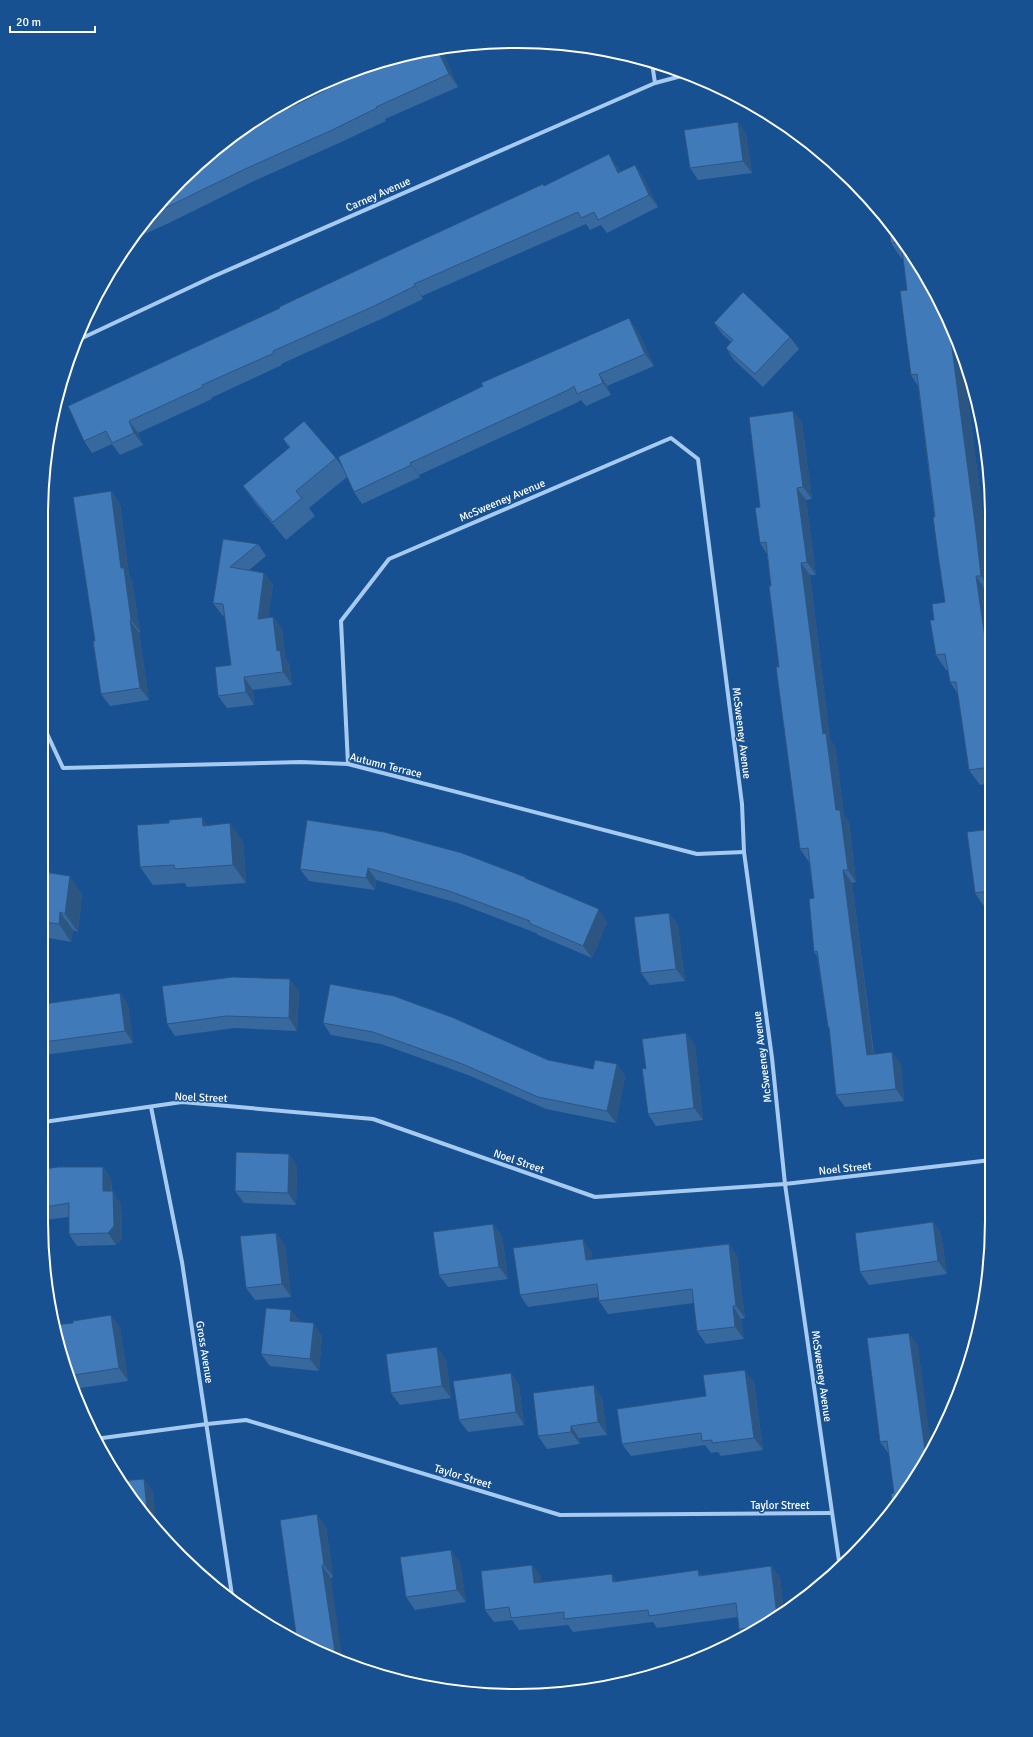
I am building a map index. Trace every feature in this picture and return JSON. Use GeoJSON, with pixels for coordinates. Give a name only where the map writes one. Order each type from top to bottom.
{"type":"FeatureCollection","features":[{"type":"Feature","properties":{"kind":"street"},"geometry":{"type":"LineString","coordinates":[[653,69],[655,83]]}},
{"type":"Feature","properties":{"kind":"street","name":"Carney Avenue"},"geometry":{"type":"LineString","coordinates":[[84,337],[212,277],[655,83],[678,77]]}},
{"type":"Feature","properties":{"kind":"street","name":"McSweeney Avenue"},"geometry":{"type":"LineString","coordinates":[[348,764],[341,621],[389,559],[671,438],[698,459],[742,804],[744,852],[772,1058],[785,1184],[839,1560]]}},
{"type":"Feature","properties":{"kind":"street","name":"Autumn Terrace"},"geometry":{"type":"LineString","coordinates":[[48,736],[63,768],[301,762],[348,764],[697,854],[744,852]]}},
{"type":"Feature","properties":{"kind":"street","name":"Noel Street"},"geometry":{"type":"LineString","coordinates":[[48,1121],[182,1102],[373,1119],[595,1197],[785,1184],[985,1161]]}},
{"type":"Feature","properties":{"kind":"street","name":"Gross Avenue"},"geometry":{"type":"LineString","coordinates":[[151,1107],[182,1262],[232,1592]]}},
{"type":"Feature","properties":{"kind":"street","name":"Taylor Street"},"geometry":{"type":"LineString","coordinates":[[102,1438],[246,1420],[560,1515],[832,1513]]}},
{"type":"Feature","properties":{"kind":"building"},"geometry":{"type":"Polygon","coordinates":[[[440,55],[449,74],[376,107],[377,108],[330,131],[245,169],[163,209],[185,185],[231,145],[256,127],[291,107],[339,83],[366,73],[425,57],[440,55]]]}},
{"type":"Feature","properties":{"kind":"building"},"geometry":{"type":"Polygon","coordinates":[[[738,122],[743,161],[690,168],[684,130],[738,122]]]}},
{"type":"Feature","properties":{"kind":"building"},"geometry":{"type":"Polygon","coordinates":[[[609,154],[618,173],[635,165],[649,195],[598,220],[594,212],[581,218],[578,212],[414,284],[415,286],[372,307],[273,351],[274,353],[202,385],[203,387],[129,421],[134,433],[112,443],[106,431],[84,441],[68,406],[280,308],[279,307],[398,251],[543,184],[544,186],[609,154]]]}},
{"type":"Feature","properties":{"kind":"building"},"geometry":{"type":"Polygon","coordinates":[[[890,233],[896,242],[891,243],[890,233]]]}},
{"type":"Feature","properties":{"kind":"building"},"geometry":{"type":"Polygon","coordinates":[[[902,251],[937,309],[951,343],[981,576],[976,576],[985,638],[985,768],[969,770],[956,682],[950,682],[945,654],[936,655],[930,620],[934,620],[932,604],[945,602],[933,517],[935,517],[917,374],[911,375],[900,291],[907,290],[902,251]]]}},
{"type":"Feature","properties":{"kind":"building"},"geometry":{"type":"Polygon","coordinates":[[[743,292],[790,337],[755,374],[726,348],[733,340],[714,323],[743,292]]]}},
{"type":"Feature","properties":{"kind":"building"},"geometry":{"type":"Polygon","coordinates":[[[629,318],[645,354],[599,374],[603,383],[577,394],[574,386],[410,463],[411,465],[354,492],[338,457],[483,386],[481,383],[629,318]]]}},
{"type":"Feature","properties":{"kind":"building"},"geometry":{"type":"Polygon","coordinates":[[[793,411],[803,487],[797,488],[807,562],[801,563],[823,734],[826,733],[836,810],[840,810],[848,870],[843,870],[867,1055],[892,1052],[896,1089],[836,1095],[829,1027],[817,951],[814,952],[809,899],[814,898],[808,848],[800,849],[776,667],[779,667],[769,586],[771,586],[766,542],[760,543],[755,508],[760,507],[749,417],[793,411]]]}},
{"type":"Feature","properties":{"kind":"building"},"geometry":{"type":"Polygon","coordinates":[[[304,421],[336,458],[296,491],[302,498],[273,522],[243,486],[290,447],[283,439],[304,421]]]}},
{"type":"Feature","properties":{"kind":"building"},"geometry":{"type":"Polygon","coordinates":[[[111,491],[121,568],[124,568],[140,688],[101,694],[93,641],[95,641],[73,497],[111,491]]]}},
{"type":"Feature","properties":{"kind":"building"},"geometry":{"type":"Polygon","coordinates":[[[223,539],[258,544],[230,567],[264,573],[258,619],[273,617],[277,651],[280,650],[283,672],[244,677],[246,692],[218,696],[215,667],[231,665],[223,604],[213,603],[223,539]]]}},
{"type":"Feature","properties":{"kind":"building"},"geometry":{"type":"Polygon","coordinates":[[[202,817],[203,826],[230,823],[233,865],[175,869],[174,865],[140,867],[137,825],[169,823],[169,820],[202,817]]]}},
{"type":"Feature","properties":{"kind":"building"},"geometry":{"type":"Polygon","coordinates":[[[307,820],[384,832],[462,853],[525,877],[599,909],[583,946],[529,923],[530,921],[449,891],[368,868],[366,878],[300,869],[307,820]]]}},
{"type":"Feature","properties":{"kind":"building"},"geometry":{"type":"Polygon","coordinates":[[[985,830],[985,892],[975,893],[967,832],[985,830]]]}},
{"type":"Feature","properties":{"kind":"building"},"geometry":{"type":"Polygon","coordinates":[[[48,873],[70,876],[65,914],[60,912],[59,924],[48,923],[48,873]]]}},
{"type":"Feature","properties":{"kind":"building"},"geometry":{"type":"Polygon","coordinates":[[[669,913],[676,969],[641,973],[634,917],[669,913]]]}},
{"type":"Feature","properties":{"kind":"building"},"geometry":{"type":"Polygon","coordinates":[[[233,977],[290,979],[289,1018],[226,1016],[167,1024],[162,986],[233,977]]]}},
{"type":"Feature","properties":{"kind":"building"},"geometry":{"type":"Polygon","coordinates":[[[330,984],[394,996],[454,1018],[548,1060],[593,1069],[595,1060],[617,1064],[607,1111],[538,1097],[460,1063],[373,1032],[323,1023],[330,984]]]}},
{"type":"Feature","properties":{"kind":"building"},"geometry":{"type":"Polygon","coordinates":[[[120,993],[125,1031],[48,1041],[48,1003],[120,993]]]}},
{"type":"Feature","properties":{"kind":"building"},"geometry":{"type":"Polygon","coordinates":[[[686,1033],[694,1108],[648,1114],[642,1068],[646,1069],[642,1039],[686,1033]]]}},
{"type":"Feature","properties":{"kind":"building"},"geometry":{"type":"Polygon","coordinates":[[[236,1152],[289,1154],[288,1193],[235,1191],[236,1152]]]}},
{"type":"Feature","properties":{"kind":"building"},"geometry":{"type":"Polygon","coordinates":[[[58,1167],[103,1167],[103,1191],[113,1191],[114,1226],[108,1233],[69,1234],[69,1203],[48,1206],[48,1169],[58,1167]]]}},
{"type":"Feature","properties":{"kind":"building"},"geometry":{"type":"Polygon","coordinates":[[[933,1222],[938,1261],[860,1272],[855,1233],[933,1222]]]}},
{"type":"Feature","properties":{"kind":"building"},"geometry":{"type":"Polygon","coordinates":[[[493,1224],[499,1267],[439,1275],[433,1232],[493,1224]]]}},
{"type":"Feature","properties":{"kind":"building"},"geometry":{"type":"Polygon","coordinates":[[[276,1233],[282,1284],[246,1288],[240,1236],[276,1233]]]}},
{"type":"Feature","properties":{"kind":"building"},"geometry":{"type":"Polygon","coordinates":[[[583,1239],[586,1260],[729,1244],[736,1306],[733,1306],[735,1327],[697,1331],[692,1289],[599,1301],[597,1284],[520,1295],[513,1248],[583,1239]]]}},
{"type":"Feature","properties":{"kind":"building"},"geometry":{"type":"Polygon","coordinates":[[[266,1308],[291,1310],[290,1321],[314,1323],[310,1359],[261,1354],[266,1308]]]}},
{"type":"Feature","properties":{"kind":"building"},"geometry":{"type":"Polygon","coordinates":[[[111,1315],[119,1368],[75,1375],[60,1324],[73,1323],[73,1321],[111,1315]]]}},
{"type":"Feature","properties":{"kind":"building"},"geometry":{"type":"Polygon","coordinates":[[[909,1333],[925,1450],[891,1501],[891,1494],[894,1493],[887,1441],[880,1442],[867,1338],[909,1333]]]}},
{"type":"Feature","properties":{"kind":"building"},"geometry":{"type":"Polygon","coordinates":[[[437,1347],[442,1386],[391,1393],[386,1354],[437,1347]]]}},
{"type":"Feature","properties":{"kind":"building"},"geometry":{"type":"Polygon","coordinates":[[[745,1370],[754,1438],[712,1443],[712,1440],[702,1441],[701,1433],[622,1444],[617,1409],[706,1396],[703,1375],[745,1370]]]}},
{"type":"Feature","properties":{"kind":"building"},"geometry":{"type":"Polygon","coordinates":[[[511,1373],[516,1412],[459,1420],[453,1381],[511,1373]]]}},
{"type":"Feature","properties":{"kind":"building"},"geometry":{"type":"Polygon","coordinates":[[[594,1385],[598,1422],[571,1426],[571,1432],[538,1436],[533,1393],[594,1385]]]}},
{"type":"Feature","properties":{"kind":"building"},"geometry":{"type":"Polygon","coordinates":[[[144,1479],[147,1508],[145,1506],[127,1481],[144,1479]]]}},
{"type":"Feature","properties":{"kind":"building"},"geometry":{"type":"Polygon","coordinates":[[[317,1514],[324,1565],[322,1565],[335,1652],[296,1634],[280,1520],[317,1514]]]}},
{"type":"Feature","properties":{"kind":"building"},"geometry":{"type":"Polygon","coordinates":[[[451,1550],[457,1590],[406,1597],[400,1557],[451,1550]]]}},
{"type":"Feature","properties":{"kind":"building"},"geometry":{"type":"Polygon","coordinates":[[[532,1565],[534,1583],[612,1574],[613,1582],[698,1570],[699,1576],[771,1566],[776,1610],[747,1628],[739,1629],[736,1603],[649,1616],[648,1610],[564,1619],[564,1612],[511,1618],[509,1607],[485,1610],[481,1571],[532,1565]]]}}]}
